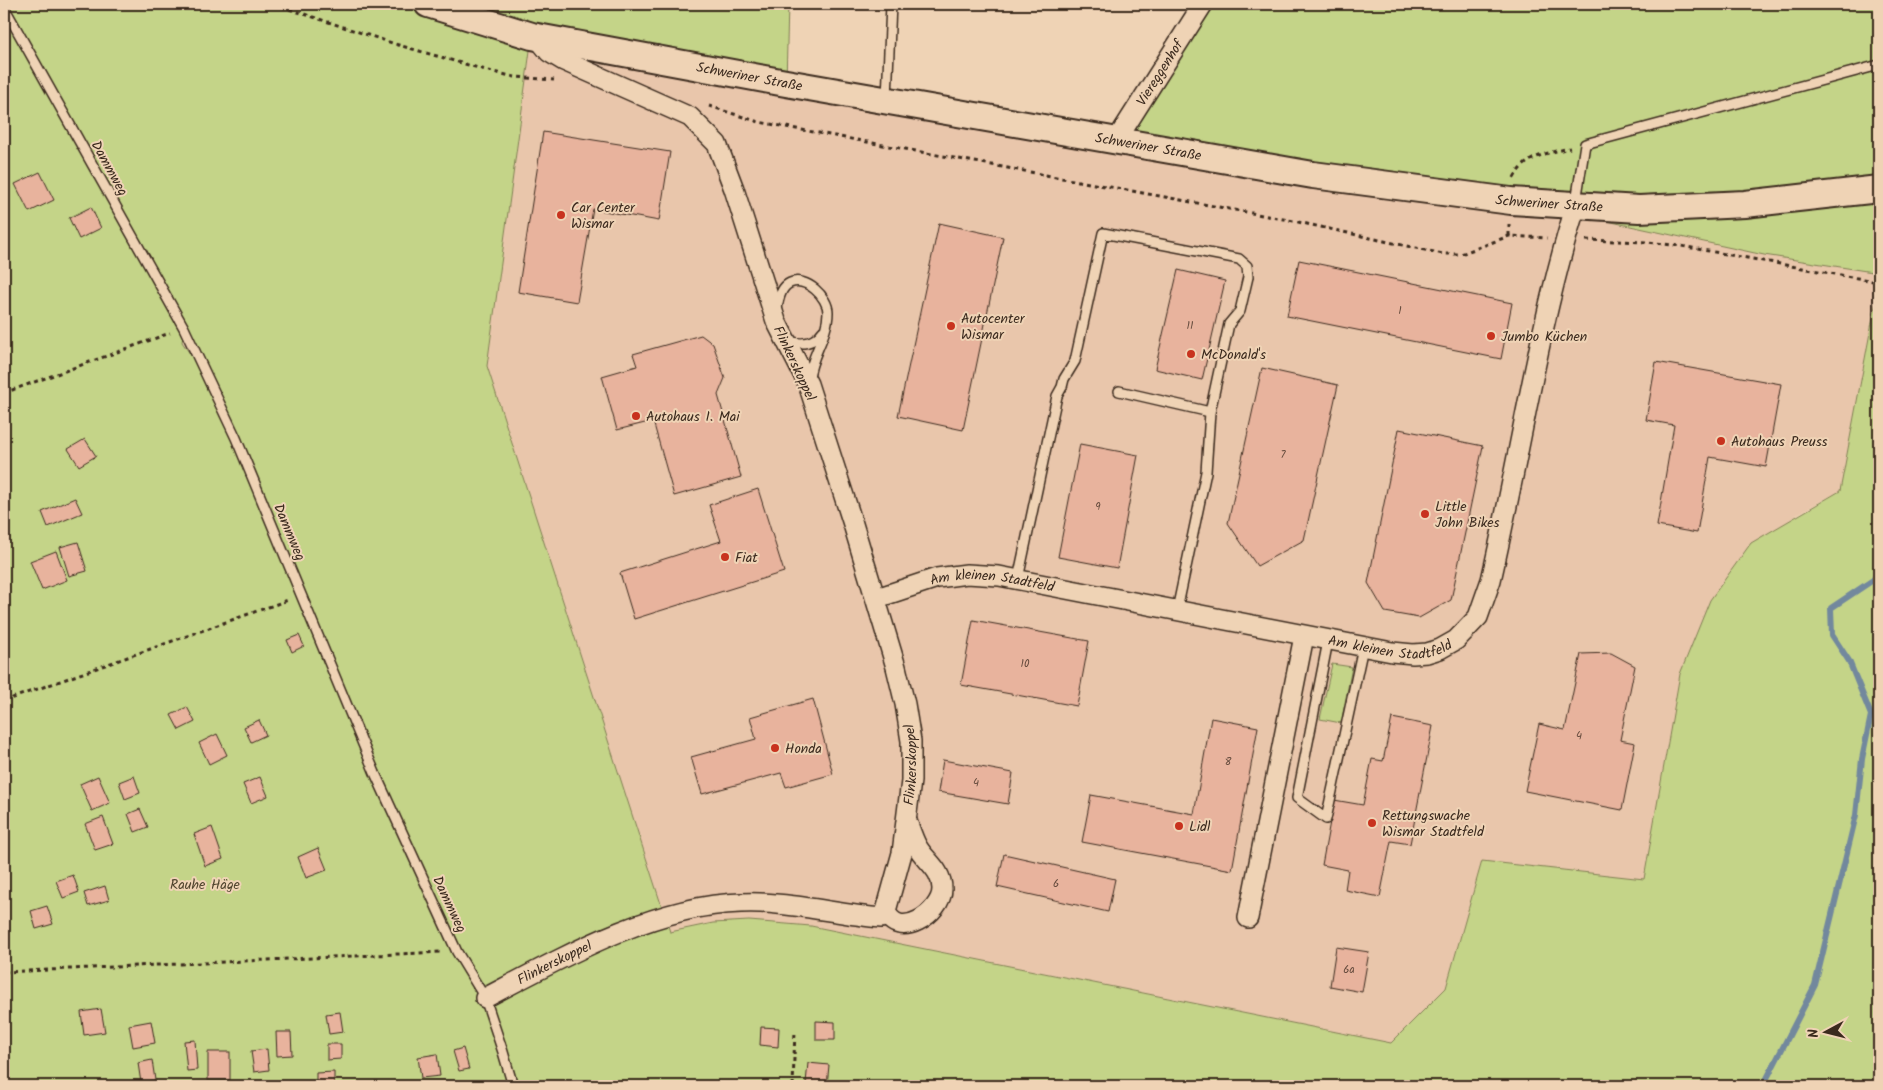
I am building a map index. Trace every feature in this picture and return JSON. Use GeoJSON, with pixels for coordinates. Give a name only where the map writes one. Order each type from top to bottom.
{"type":"FeatureCollection","features":[{"type":"Feature","properties":{"kind":"main road","name":"Schweriner Straße"},"geometry":{"type":"LineString","coordinates":[[428,4],[538,37],[786,84],[1332,177],[1511,201],[1639,209],[1735,205],[1879,189]]}},
{"type":"Feature","properties":{"kind":"street","name":"Viereggenhof"},"geometry":{"type":"LineString","coordinates":[[1116,141],[1203,4]]}},
{"type":"Feature","properties":{"kind":"street","name":"Flinkerskoppel"},"geometry":{"type":"LineString","coordinates":[[485,998],[576,950],[629,929],[685,911],[716,905],[742,903],[777,904],[880,918],[886,911],[902,853],[911,782],[911,741],[905,704],[876,598],[808,384],[780,329],[734,188],[717,144],[690,116],[564,61],[549,52],[538,37]]}},
{"type":"Feature","properties":{"kind":"street","name":"Am kleinen Stadtfeld"},"geometry":{"type":"LineString","coordinates":[[876,598],[937,578],[967,574],[999,576],[1018,578],[1328,641],[1392,652],[1413,654],[1427,653],[1440,649],[1456,640],[1478,618],[1493,572],[1565,239],[1576,205]]}},
{"type":"Feature","properties":{"kind":"street"},"geometry":{"type":"LineString","coordinates":[[1248,918],[1304,636]]}},
{"type":"Feature","properties":{"kind":"street","name":"Flinkerskoppel"},"geometry":{"type":"LineString","coordinates":[[886,911],[889,919],[894,922],[911,924],[922,919],[940,900],[942,889],[939,876],[934,866],[917,846],[906,820]]}},
{"type":"Feature","properties":{"kind":"lane"},"geometry":{"type":"LineString","coordinates":[[886,100],[891,4]]}},
{"type":"Feature","properties":{"kind":"lane","name":"Dammweg"},"geometry":{"type":"LineString","coordinates":[[4,7],[184,328],[236,438],[375,773],[457,952],[485,998],[513,1086]]}},
{"type":"Feature","properties":{"kind":"lane"},"geometry":{"type":"LineString","coordinates":[[1576,205],[1585,144],[1879,65]]}},
{"type":"Feature","properties":{"kind":"lane"},"geometry":{"type":"LineString","coordinates":[[1018,578],[1057,396],[1064,379],[1075,361],[1103,233],[1239,259],[1247,266],[1246,289],[1240,311],[1230,324],[1210,412],[1206,472],[1177,610]]}},
{"type":"Feature","properties":{"kind":"lane"},"geometry":{"type":"LineString","coordinates":[[808,384],[810,368],[826,325],[827,307],[823,296],[813,288],[801,282],[790,283],[779,299],[780,329],[792,342],[805,344],[814,341],[820,336],[826,325]]}},
{"type":"Feature","properties":{"kind":"lane"},"geometry":{"type":"LineString","coordinates":[[1119,391],[1210,412]]}},
{"type":"Feature","properties":{"kind":"lane"},"geometry":{"type":"LineString","coordinates":[[1328,641],[1297,798],[1326,819],[1363,647]]}},
{"type":"Feature","properties":{"kind":"path"},"geometry":{"type":"LineString","coordinates":[[274,4],[395,44],[489,71],[515,77],[559,80]]}},
{"type":"Feature","properties":{"kind":"path"},"geometry":{"type":"LineString","coordinates":[[690,116],[696,108],[709,106],[759,122],[1289,220],[1443,254],[1461,254],[1509,236],[1647,242],[1681,246],[1879,282]]}},
{"type":"Feature","properties":{"kind":"path"},"geometry":{"type":"LineString","coordinates":[[4,394],[184,328]]}},
{"type":"Feature","properties":{"kind":"path"},"geometry":{"type":"LineString","coordinates":[[4,701],[302,595]]}},
{"type":"Feature","properties":{"kind":"path"},"geometry":{"type":"LineString","coordinates":[[4,972],[457,952]]}},
{"type":"Feature","properties":{"kind":"path"},"geometry":{"type":"LineString","coordinates":[[793,1086],[795,1030]]}},
{"type":"Feature","properties":{"kind":"shaded area"},"geometry":{"type":"Polygon","coordinates":[[[532,36],[1511,201],[1764,255],[1879,273],[1879,285],[1840,491],[1797,514],[1680,674],[1644,880],[1482,861],[1446,988],[1391,1043],[811,926],[749,921],[713,923],[670,932],[486,374],[532,36]]]}},
{"type":"Feature","properties":{"kind":"green space","name":"Rauhe Häge"},"geometry":{"type":"Polygon","coordinates":[[[4,4],[788,4],[786,83],[532,36],[487,366],[670,932],[713,923],[749,921],[811,926],[1391,1043],[1446,988],[1482,861],[1644,879],[1680,674],[1710,600],[1751,543],[1840,491],[1879,285],[1879,1086],[4,1086],[4,4]],[[184,329],[182,342],[209,382],[184,329]]]}},
{"type":"Feature","properties":{"kind":"green space"},"geometry":{"type":"Polygon","coordinates":[[[1203,4],[1879,4],[1879,273],[1764,255],[1584,216],[1122,135],[1203,4]]]}},
{"type":"Feature","properties":{"kind":"green space"},"geometry":{"type":"Polygon","coordinates":[[[1332,664],[1352,667],[1341,723],[1320,719],[1332,664]]]}},
{"type":"Feature","properties":{"kind":"building","name":"Car Center Wismar"},"geometry":{"type":"Polygon","coordinates":[[[543,132],[670,152],[659,221],[593,209],[577,302],[518,292],[543,132]]]}},
{"type":"Feature","properties":{"kind":"building"},"geometry":{"type":"Polygon","coordinates":[[[40,172],[54,200],[29,212],[15,184],[40,172]]]}},
{"type":"Feature","properties":{"kind":"building"},"geometry":{"type":"Polygon","coordinates":[[[91,207],[101,228],[79,239],[69,218],[91,207]]]}},
{"type":"Feature","properties":{"kind":"building","name":"Autocenter Wismar"},"geometry":{"type":"Polygon","coordinates":[[[939,223],[1003,237],[963,430],[898,416],[939,223]]]}},
{"type":"Feature","properties":{"kind":"building"},"geometry":{"type":"Polygon","coordinates":[[[1299,260],[1512,303],[1501,359],[1287,316],[1299,260]]]}},
{"type":"Feature","properties":{"kind":"building"},"geometry":{"type":"Polygon","coordinates":[[[1178,270],[1225,281],[1202,380],[1155,369],[1178,270]]]}},
{"type":"Feature","properties":{"kind":"building"},"geometry":{"type":"Polygon","coordinates":[[[701,335],[713,344],[725,378],[718,395],[741,477],[674,496],[653,421],[617,430],[602,376],[637,366],[633,354],[701,335]]]}},
{"type":"Feature","properties":{"kind":"building","name":"Autohaus Preuss"},"geometry":{"type":"Polygon","coordinates":[[[1656,362],[1781,384],[1766,467],[1710,457],[1697,533],[1657,526],[1674,425],[1646,420],[1656,362]]]}},
{"type":"Feature","properties":{"kind":"building"},"geometry":{"type":"Polygon","coordinates":[[[1262,368],[1338,385],[1304,540],[1257,566],[1228,523],[1262,368]]]}},
{"type":"Feature","properties":{"kind":"building","name":"Little John Bikes"},"geometry":{"type":"Polygon","coordinates":[[[1399,429],[1483,446],[1451,600],[1419,618],[1385,612],[1368,583],[1399,429]]]}},
{"type":"Feature","properties":{"kind":"building"},"geometry":{"type":"Polygon","coordinates":[[[85,439],[96,456],[79,466],[68,449],[85,439]]]}},
{"type":"Feature","properties":{"kind":"building"},"geometry":{"type":"Polygon","coordinates":[[[1080,444],[1138,455],[1117,568],[1058,557],[1080,444]]]}},
{"type":"Feature","properties":{"kind":"building","name":"Fiat"},"geometry":{"type":"Polygon","coordinates":[[[758,489],[784,572],[634,619],[620,573],[721,541],[709,505],[758,489]]]}},
{"type":"Feature","properties":{"kind":"building"},"geometry":{"type":"Polygon","coordinates":[[[75,498],[82,513],[48,527],[42,512],[75,498]]]}},
{"type":"Feature","properties":{"kind":"building"},"geometry":{"type":"Polygon","coordinates":[[[78,542],[87,571],[69,576],[60,547],[78,542]]]}},
{"type":"Feature","properties":{"kind":"building"},"geometry":{"type":"Polygon","coordinates":[[[56,551],[67,580],[42,590],[30,561],[56,551]]]}},
{"type":"Feature","properties":{"kind":"building"},"geometry":{"type":"Polygon","coordinates":[[[973,620],[1089,641],[1077,706],[961,685],[973,620]]]}},
{"type":"Feature","properties":{"kind":"building"},"geometry":{"type":"Polygon","coordinates":[[[299,635],[304,646],[292,652],[287,640],[299,635]]]}},
{"type":"Feature","properties":{"kind":"building"},"geometry":{"type":"Polygon","coordinates":[[[1611,653],[1635,666],[1620,740],[1635,743],[1622,810],[1525,791],[1539,724],[1565,730],[1581,654],[1611,653]]]}},
{"type":"Feature","properties":{"kind":"building","name":"Honda"},"geometry":{"type":"Polygon","coordinates":[[[813,699],[833,774],[786,787],[781,773],[702,794],[691,757],[756,739],[750,717],[813,699]]]}},
{"type":"Feature","properties":{"kind":"building"},"geometry":{"type":"Polygon","coordinates":[[[187,707],[195,722],[179,730],[171,715],[187,707]]]}},
{"type":"Feature","properties":{"kind":"building"},"geometry":{"type":"Polygon","coordinates":[[[1211,718],[1258,727],[1232,870],[1082,842],[1091,795],[1194,814],[1211,718]]]}},
{"type":"Feature","properties":{"kind":"building","name":"Rettungswache Wismar Stadtfeld"},"geometry":{"type":"Polygon","coordinates":[[[1392,718],[1433,726],[1410,844],[1391,841],[1380,897],[1345,890],[1348,870],[1322,865],[1334,800],[1363,805],[1372,759],[1383,761],[1392,718]]]}},
{"type":"Feature","properties":{"kind":"building"},"geometry":{"type":"Polygon","coordinates":[[[259,720],[266,735],[251,742],[244,727],[259,720]]]}},
{"type":"Feature","properties":{"kind":"building"},"geometry":{"type":"Polygon","coordinates":[[[217,734],[227,755],[209,764],[199,743],[217,734]]]}},
{"type":"Feature","properties":{"kind":"building"},"geometry":{"type":"Polygon","coordinates":[[[943,760],[1013,773],[1008,804],[938,792],[943,760]]]}},
{"type":"Feature","properties":{"kind":"building"},"geometry":{"type":"Polygon","coordinates":[[[98,776],[110,803],[92,811],[80,784],[98,776]]]}},
{"type":"Feature","properties":{"kind":"building"},"geometry":{"type":"Polygon","coordinates":[[[134,776],[140,793],[125,799],[119,782],[134,776]]]}},
{"type":"Feature","properties":{"kind":"building"},"geometry":{"type":"Polygon","coordinates":[[[260,777],[268,796],[251,803],[243,784],[260,777]]]}},
{"type":"Feature","properties":{"kind":"building"},"geometry":{"type":"Polygon","coordinates":[[[140,809],[148,827],[135,832],[128,814],[140,809]]]}},
{"type":"Feature","properties":{"kind":"building"},"geometry":{"type":"Polygon","coordinates":[[[103,817],[113,844],[95,850],[85,824],[103,817]]]}},
{"type":"Feature","properties":{"kind":"building"},"geometry":{"type":"Polygon","coordinates":[[[212,827],[223,859],[205,866],[194,834],[212,827]]]}},
{"type":"Feature","properties":{"kind":"building"},"geometry":{"type":"Polygon","coordinates":[[[318,848],[327,870],[306,878],[298,857],[318,848]]]}},
{"type":"Feature","properties":{"kind":"building"},"geometry":{"type":"Polygon","coordinates":[[[1004,854],[1115,879],[1108,912],[997,887],[1004,854]]]}},
{"type":"Feature","properties":{"kind":"building"},"geometry":{"type":"Polygon","coordinates":[[[73,875],[79,892],[63,898],[56,881],[73,875]]]}},
{"type":"Feature","properties":{"kind":"building"},"geometry":{"type":"Polygon","coordinates":[[[105,886],[109,900],[88,906],[84,893],[105,886]]]}},
{"type":"Feature","properties":{"kind":"building"},"geometry":{"type":"Polygon","coordinates":[[[47,906],[53,924],[36,929],[31,911],[47,906]]]}},
{"type":"Feature","properties":{"kind":"building"},"geometry":{"type":"Polygon","coordinates":[[[1336,947],[1369,952],[1362,992],[1330,986],[1336,947]]]}},
{"type":"Feature","properties":{"kind":"building"},"geometry":{"type":"Polygon","coordinates":[[[101,1009],[105,1032],[84,1035],[81,1012],[101,1009]]]}},
{"type":"Feature","properties":{"kind":"building"},"geometry":{"type":"Polygon","coordinates":[[[340,1012],[343,1032],[329,1034],[326,1014],[340,1012]]]}},
{"type":"Feature","properties":{"kind":"building"},"geometry":{"type":"Polygon","coordinates":[[[151,1021],[155,1043],[133,1047],[129,1025],[151,1021]]]}},
{"type":"Feature","properties":{"kind":"building"},"geometry":{"type":"Polygon","coordinates":[[[816,1021],[835,1022],[835,1040],[816,1040],[816,1021]]]}},
{"type":"Feature","properties":{"kind":"building"},"geometry":{"type":"Polygon","coordinates":[[[761,1027],[779,1028],[778,1047],[760,1045],[761,1027]]]}},
{"type":"Feature","properties":{"kind":"building"},"geometry":{"type":"Polygon","coordinates":[[[276,1032],[291,1032],[292,1055],[277,1056],[276,1032]]]}},
{"type":"Feature","properties":{"kind":"building"},"geometry":{"type":"Polygon","coordinates":[[[195,1040],[197,1070],[187,1071],[184,1041],[195,1040]]]}},
{"type":"Feature","properties":{"kind":"building"},"geometry":{"type":"Polygon","coordinates":[[[327,1044],[341,1044],[341,1059],[327,1060],[327,1044]]]}},
{"type":"Feature","properties":{"kind":"building"},"geometry":{"type":"Polygon","coordinates":[[[463,1048],[469,1069],[459,1071],[453,1051],[463,1048]]]}},
{"type":"Feature","properties":{"kind":"building"},"geometry":{"type":"Polygon","coordinates":[[[267,1049],[269,1070],[254,1072],[251,1051],[267,1049]]]}},
{"type":"Feature","properties":{"kind":"building"},"geometry":{"type":"Polygon","coordinates":[[[208,1052],[230,1052],[230,1080],[208,1080],[208,1052]]]}},
{"type":"Feature","properties":{"kind":"building"},"geometry":{"type":"Polygon","coordinates":[[[437,1054],[440,1076],[421,1078],[418,1057],[437,1054]]]}},
{"type":"Feature","properties":{"kind":"building"},"geometry":{"type":"Polygon","coordinates":[[[152,1060],[155,1080],[141,1083],[138,1063],[152,1060]]]}},
{"type":"Feature","properties":{"kind":"building"},"geometry":{"type":"Polygon","coordinates":[[[808,1063],[829,1065],[827,1086],[806,1083],[808,1063]]]}},
{"type":"Feature","properties":{"kind":"building"},"geometry":{"type":"Polygon","coordinates":[[[334,1072],[334,1086],[316,1086],[316,1073],[334,1072]]]}},
{"type":"Feature","properties":{"kind":"waterway"},"geometry":{"type":"LineString","coordinates":[[1763,1086],[1815,985],[1856,815],[1862,759],[1871,715],[1849,661],[1832,635],[1831,608],[1873,580],[1879,573]]}},
{"type":"Feature","properties":{"kind":"place","name":"Car Center Wismar"},"geometry":{"type":"Point","coordinates":[561,215]}},
{"type":"Feature","properties":{"kind":"place","name":"Autocenter Wismar"},"geometry":{"type":"Point","coordinates":[951,326]}},
{"type":"Feature","properties":{"kind":"place","name":"Jumbo Küchen"},"geometry":{"type":"Point","coordinates":[1491,336]}},
{"type":"Feature","properties":{"kind":"place","name":"McDonald's"},"geometry":{"type":"Point","coordinates":[1191,354]}},
{"type":"Feature","properties":{"kind":"place","name":"Autohaus I. Mai"},"geometry":{"type":"Point","coordinates":[636,416]}},
{"type":"Feature","properties":{"kind":"place","name":"Autohaus Preuss"},"geometry":{"type":"Point","coordinates":[1721,441]}},
{"type":"Feature","properties":{"kind":"place","name":"Little John Bikes"},"geometry":{"type":"Point","coordinates":[1425,514]}},
{"type":"Feature","properties":{"kind":"place","name":"Fiat"},"geometry":{"type":"Point","coordinates":[725,557]}},
{"type":"Feature","properties":{"kind":"place","name":"Honda"},"geometry":{"type":"Point","coordinates":[775,748]}},
{"type":"Feature","properties":{"kind":"place","name":"Rettungswache Wismar Stadtfeld"},"geometry":{"type":"Point","coordinates":[1372,823]}},
{"type":"Feature","properties":{"kind":"place","name":"Lidl"},"geometry":{"type":"Point","coordinates":[1179,826]}}]}
